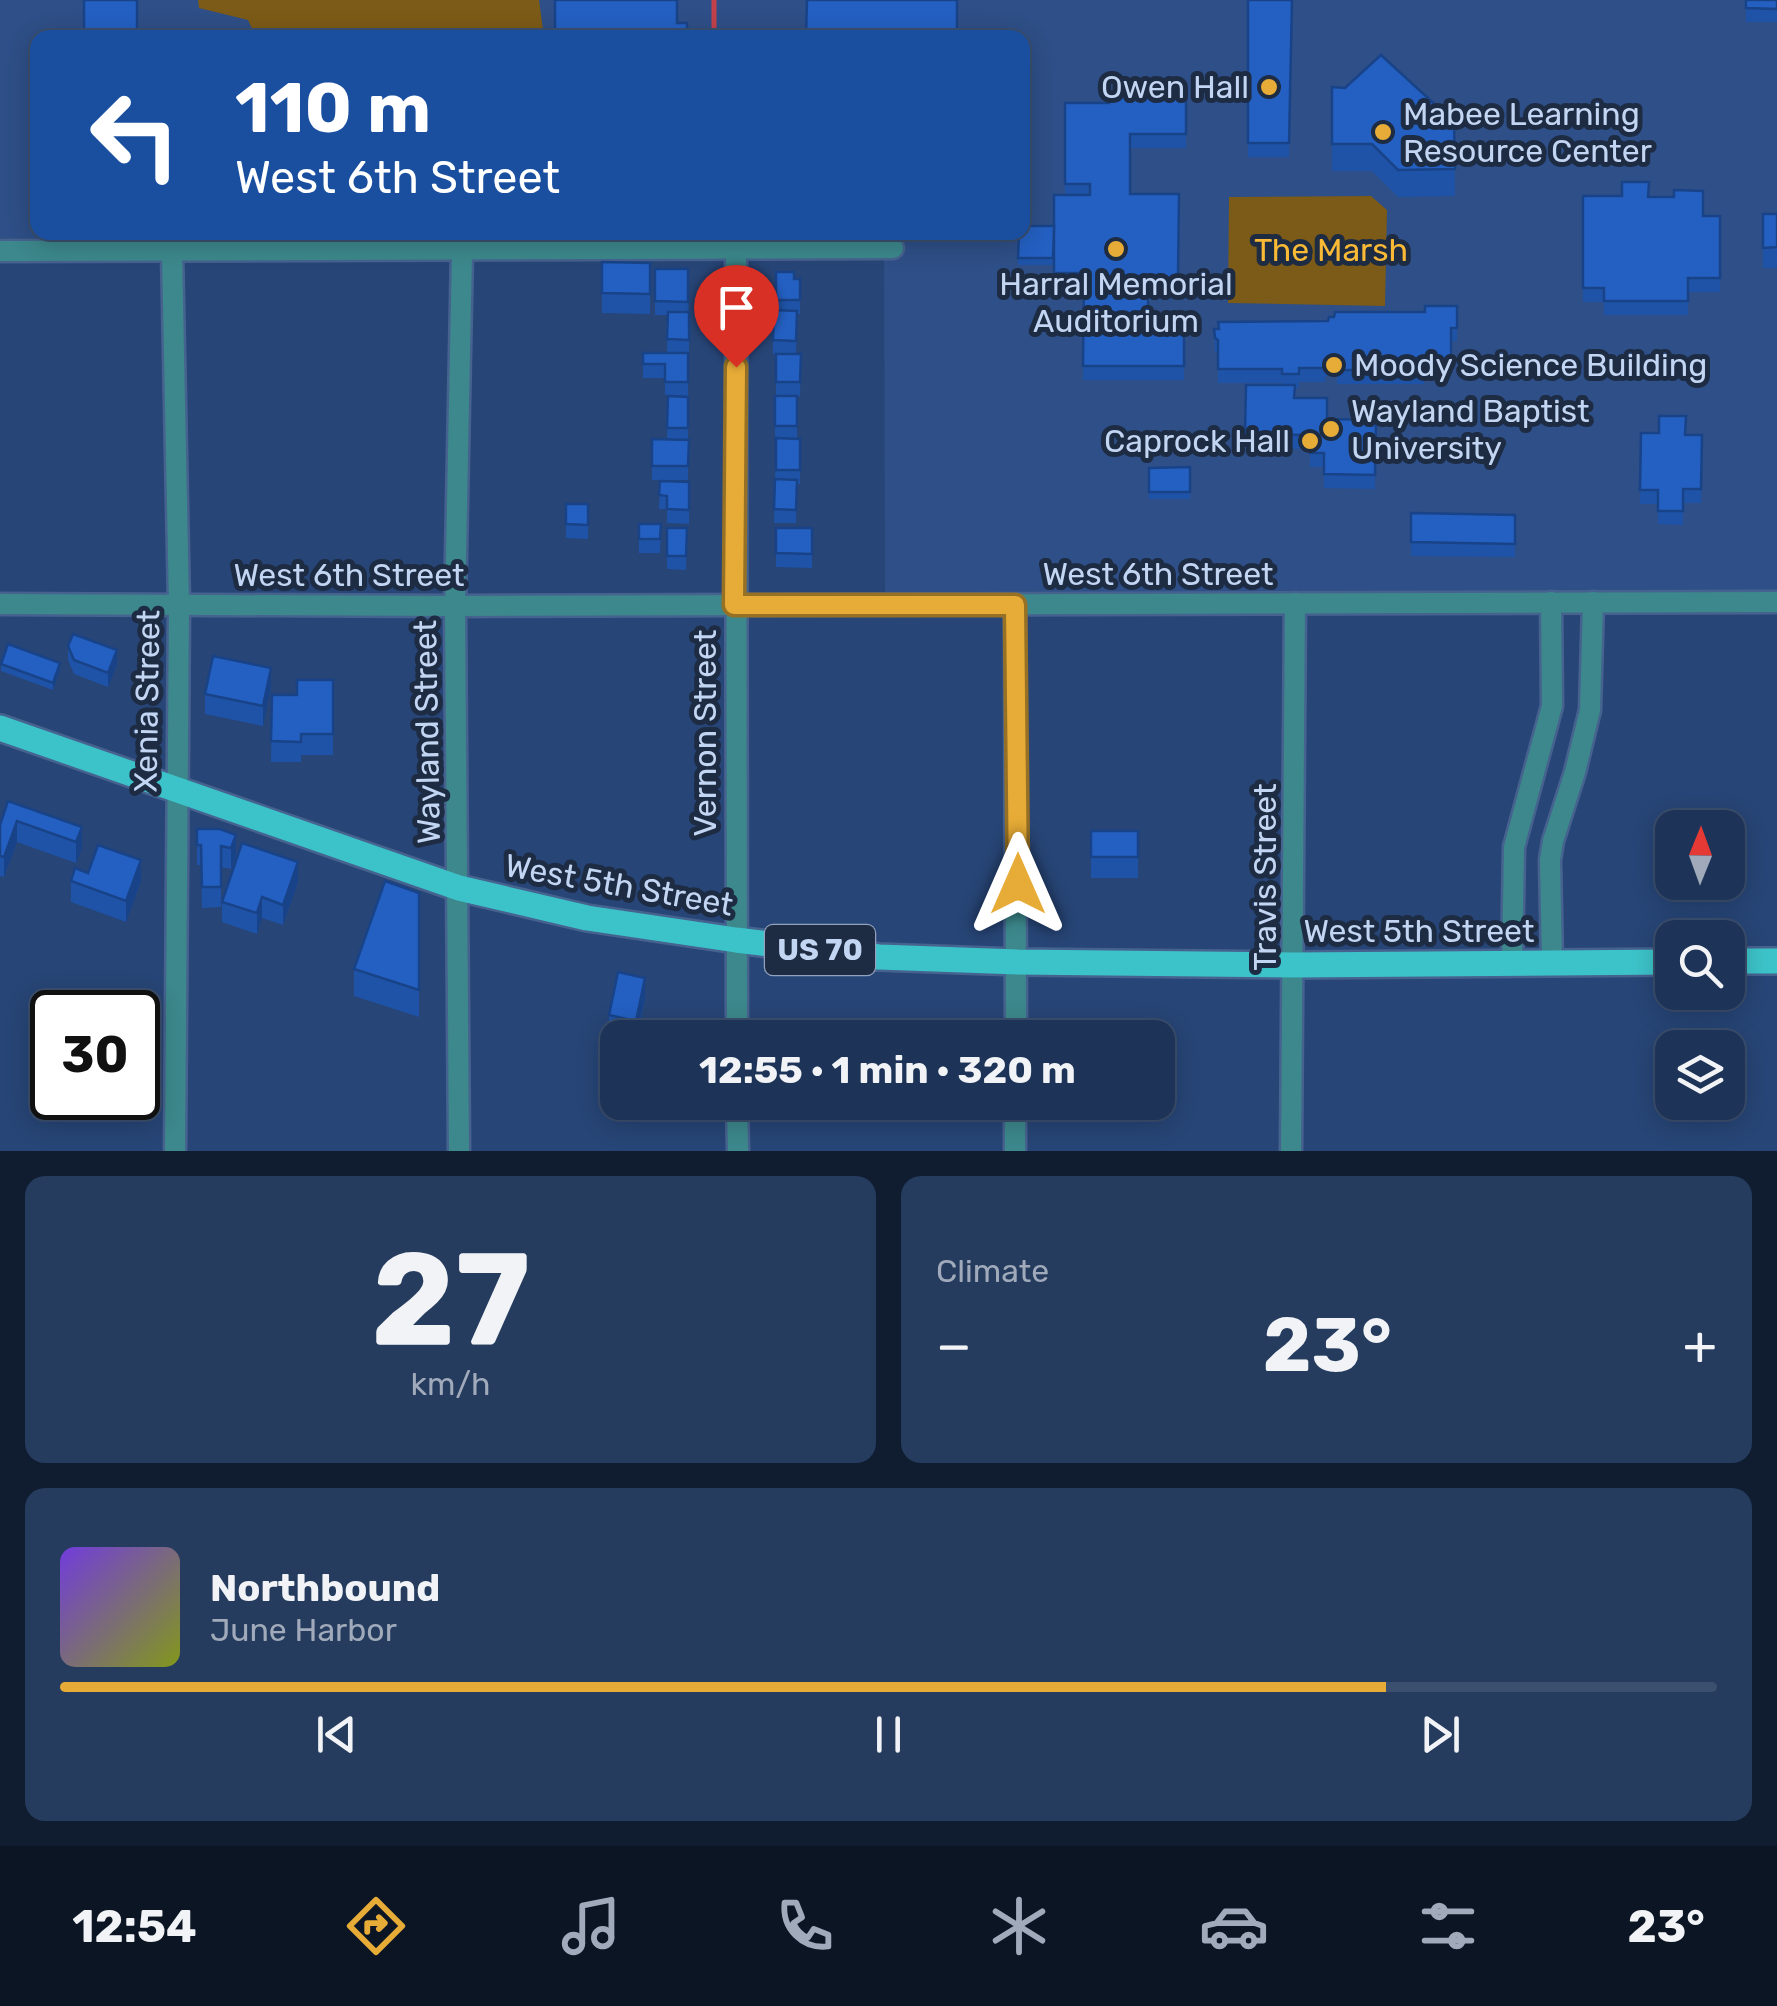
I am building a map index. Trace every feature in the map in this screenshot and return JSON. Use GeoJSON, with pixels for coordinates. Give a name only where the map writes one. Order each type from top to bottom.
{"type":"FeatureCollection","features":[{"type":"Feature","properties":{"kind":"main road","name":"West 5th Street"},"geometry":{"type":"LineString","coordinates":[[0,728],[459,888],[587,918],[736,940],[878,958],[1018,962],[1655,962]]}},
{"type":"Feature","properties":{"kind":"main road"},"geometry":{"type":"LineString","coordinates":[[1745,962],[1777,961]]}},
{"type":"Feature","properties":{"kind":"street","name":"Vernon Street"},"geometry":{"type":"LineString","coordinates":[[736,248],[737,1020]]}},
{"type":"Feature","properties":{"kind":"street"},"geometry":{"type":"LineString","coordinates":[[0,252],[894,248]]}},
{"type":"Feature","properties":{"kind":"street","name":"Wayland Street"},"geometry":{"type":"LineString","coordinates":[[458,1151],[455,606],[462,251]]}},
{"type":"Feature","properties":{"kind":"street","name":"Xenia Street"},"geometry":{"type":"LineString","coordinates":[[172,252],[178,604],[175,1151]]}},
{"type":"Feature","properties":{"kind":"street"},"geometry":{"type":"LineString","coordinates":[[1512,964],[1514,846],[1552,706],[1551,602]]}},
{"type":"Feature","properties":{"kind":"street"},"geometry":{"type":"LineString","coordinates":[[1552,963],[1552,841],[1590,710],[1593,602]]}},
{"type":"Feature","properties":{"kind":"street","name":"West 6th Street"},"geometry":{"type":"LineString","coordinates":[[0,604],[1777,602]]}},
{"type":"Feature","properties":{"kind":"street","name":"Travis Street"},"geometry":{"type":"LineString","coordinates":[[1291,1151],[1295,603]]}},
{"type":"Feature","properties":{"kind":"street"},"geometry":{"type":"LineString","coordinates":[[1015,605],[1016,1020]]}},
{"type":"Feature","properties":{"kind":"street"},"geometry":{"type":"LineString","coordinates":[[737,1120],[738,1151]]}},
{"type":"Feature","properties":{"kind":"street"},"geometry":{"type":"LineString","coordinates":[[1014,1151],[1015,1120]]}},
{"type":"Feature","properties":{"kind":"shaded area","name":"Wayland Baptist University"},"geometry":{"type":"Polygon","coordinates":[[[0,0],[1777,0],[1777,590],[885,594],[884,240],[1030,240],[1030,30],[30,30],[30,238],[0,238],[0,0]]]}},
{"type":"Feature","properties":{"kind":"green space"},"geometry":{"type":"Polygon","coordinates":[[[198,0],[539,0],[543,30],[253,30],[248,20],[199,8],[198,0]]]}},
{"type":"Feature","properties":{"kind":"green space","name":"The Marsh"},"geometry":{"type":"Polygon","coordinates":[[[1371,196],[1387,210],[1385,306],[1228,303],[1229,197],[1371,196]]]}},
{"type":"Feature","properties":{"kind":"building"},"geometry":{"type":"Polygon","coordinates":[[[84,0],[137,0],[137,30],[84,30],[84,0]]]}},
{"type":"Feature","properties":{"kind":"building"},"geometry":{"type":"Polygon","coordinates":[[[555,0],[677,0],[677,23],[687,23],[687,30],[555,30],[555,0]]]}},
{"type":"Feature","properties":{"kind":"building"},"geometry":{"type":"Polygon","coordinates":[[[807,0],[957,0],[957,30],[806,30],[807,0]]]}},
{"type":"Feature","properties":{"kind":"building","name":"Owen Hall"},"geometry":{"type":"Polygon","coordinates":[[[1248,0],[1292,0],[1289,143],[1248,143],[1248,0]]]}},
{"type":"Feature","properties":{"kind":"building"},"geometry":{"type":"Polygon","coordinates":[[[1746,0],[1777,0],[1777,9],[1746,8],[1746,0]]]}},
{"type":"Feature","properties":{"kind":"building","name":"Mabee Learning Resource Center"},"geometry":{"type":"Polygon","coordinates":[[[1381,55],[1454,122],[1455,169],[1398,170],[1372,144],[1332,144],[1332,87],[1345,88],[1381,55]]]}},
{"type":"Feature","properties":{"kind":"building","name":"Harral Memorial Auditorium"},"geometry":{"type":"Polygon","coordinates":[[[1108,94],[1186,94],[1186,134],[1130,134],[1130,194],[1179,194],[1178,275],[1187,276],[1187,285],[1148,285],[1148,320],[1184,321],[1184,366],[1083,366],[1084,273],[1054,273],[1054,195],[1090,195],[1090,184],[1065,184],[1065,103],[1109,103],[1108,94]]]}},
{"type":"Feature","properties":{"kind":"building"},"geometry":{"type":"Polygon","coordinates":[[[1622,182],[1649,182],[1648,197],[1674,197],[1674,190],[1703,191],[1703,216],[1720,216],[1720,278],[1688,278],[1688,301],[1604,301],[1604,288],[1583,288],[1583,196],[1622,196],[1622,182]]]}},
{"type":"Feature","properties":{"kind":"building"},"geometry":{"type":"Polygon","coordinates":[[[1763,214],[1777,214],[1777,247],[1763,248],[1763,214]]]}},
{"type":"Feature","properties":{"kind":"building"},"geometry":{"type":"Polygon","coordinates":[[[1030,226],[1054,226],[1053,258],[1018,258],[1019,240],[1030,240],[1030,226]]]}},
{"type":"Feature","properties":{"kind":"building"},"geometry":{"type":"Polygon","coordinates":[[[602,262],[650,263],[650,294],[602,293],[602,262]]]}},
{"type":"Feature","properties":{"kind":"building"},"geometry":{"type":"Polygon","coordinates":[[[655,269],[688,269],[688,302],[655,301],[655,269]]]}},
{"type":"Feature","properties":{"kind":"building"},"geometry":{"type":"Polygon","coordinates":[[[776,272],[794,272],[794,279],[800,279],[800,300],[776,300],[776,272]]]}},
{"type":"Feature","properties":{"kind":"building","name":"Moody Science Building"},"geometry":{"type":"Polygon","coordinates":[[[1425,306],[1457,306],[1457,328],[1451,328],[1451,363],[1424,364],[1424,370],[1337,370],[1337,363],[1325,363],[1325,368],[1299,368],[1299,374],[1282,374],[1282,369],[1218,369],[1214,329],[1219,329],[1218,322],[1328,321],[1335,312],[1425,312],[1425,306]]]}},
{"type":"Feature","properties":{"kind":"building"},"geometry":{"type":"Polygon","coordinates":[[[774,310],[797,311],[796,341],[773,340],[774,310]]]}},
{"type":"Feature","properties":{"kind":"building"},"geometry":{"type":"Polygon","coordinates":[[[668,312],[689,312],[689,340],[667,339],[668,312]]]}},
{"type":"Feature","properties":{"kind":"building"},"geometry":{"type":"Polygon","coordinates":[[[643,353],[688,353],[688,382],[665,382],[665,364],[643,364],[643,353]]]}},
{"type":"Feature","properties":{"kind":"building"},"geometry":{"type":"Polygon","coordinates":[[[776,354],[801,354],[800,382],[776,382],[776,354]]]}},
{"type":"Feature","properties":{"kind":"building","name":"Caprock Hall"},"geometry":{"type":"Polygon","coordinates":[[[1246,385],[1295,385],[1294,398],[1327,398],[1327,419],[1376,420],[1375,475],[1324,474],[1324,453],[1310,453],[1310,435],[1245,434],[1246,385]]]}},
{"type":"Feature","properties":{"kind":"building"},"geometry":{"type":"Polygon","coordinates":[[[668,396],[688,397],[688,428],[667,428],[668,396]]]}},
{"type":"Feature","properties":{"kind":"building"},"geometry":{"type":"Polygon","coordinates":[[[775,396],[797,396],[797,426],[775,426],[775,396]]]}},
{"type":"Feature","properties":{"kind":"building"},"geometry":{"type":"Polygon","coordinates":[[[1659,416],[1686,416],[1685,435],[1702,435],[1701,489],[1683,489],[1683,511],[1658,511],[1658,490],[1640,490],[1641,433],[1659,433],[1659,416]]]}},
{"type":"Feature","properties":{"kind":"building"},"geometry":{"type":"Polygon","coordinates":[[[776,438],[800,439],[800,470],[776,470],[776,438]]]}},
{"type":"Feature","properties":{"kind":"building"},"geometry":{"type":"Polygon","coordinates":[[[652,439],[689,440],[688,466],[652,466],[652,439]]]}},
{"type":"Feature","properties":{"kind":"building"},"geometry":{"type":"Polygon","coordinates":[[[1190,467],[1190,492],[1149,492],[1149,468],[1190,467]]]}},
{"type":"Feature","properties":{"kind":"building"},"geometry":{"type":"Polygon","coordinates":[[[775,479],[797,480],[796,510],[774,509],[775,479]]]}},
{"type":"Feature","properties":{"kind":"building"},"geometry":{"type":"Polygon","coordinates":[[[660,481],[689,482],[689,510],[667,509],[667,496],[659,495],[660,481]]]}},
{"type":"Feature","properties":{"kind":"building"},"geometry":{"type":"Polygon","coordinates":[[[566,504],[588,504],[588,525],[566,524],[566,504]]]}},
{"type":"Feature","properties":{"kind":"building"},"geometry":{"type":"Polygon","coordinates":[[[1411,513],[1515,515],[1515,544],[1411,542],[1411,513]]]}},
{"type":"Feature","properties":{"kind":"building"},"geometry":{"type":"Polygon","coordinates":[[[639,524],[661,524],[660,539],[639,539],[639,524]]]}},
{"type":"Feature","properties":{"kind":"building"},"geometry":{"type":"Polygon","coordinates":[[[667,528],[687,528],[686,556],[667,556],[667,528]]]}},
{"type":"Feature","properties":{"kind":"building"},"geometry":{"type":"Polygon","coordinates":[[[776,528],[812,528],[812,554],[776,553],[776,528]]]}},
{"type":"Feature","properties":{"kind":"building"},"geometry":{"type":"Polygon","coordinates":[[[73,634],[117,650],[108,673],[74,660],[68,646],[73,634]]]}},
{"type":"Feature","properties":{"kind":"building"},"geometry":{"type":"Polygon","coordinates":[[[8,644],[60,663],[53,683],[1,664],[8,644]]]}},
{"type":"Feature","properties":{"kind":"building"},"geometry":{"type":"Polygon","coordinates":[[[213,656],[271,668],[263,706],[205,694],[213,656]]]}},
{"type":"Feature","properties":{"kind":"building"},"geometry":{"type":"Polygon","coordinates":[[[297,680],[333,680],[333,734],[301,734],[301,742],[271,741],[272,695],[297,695],[297,680]]]}},
{"type":"Feature","properties":{"kind":"building"},"geometry":{"type":"Polygon","coordinates":[[[8,801],[82,827],[76,842],[17,821],[4,857],[0,856],[0,825],[8,801]]]}},
{"type":"Feature","properties":{"kind":"building"},"geometry":{"type":"Polygon","coordinates":[[[197,829],[220,829],[236,835],[231,848],[221,846],[221,887],[202,887],[197,829]]]}},
{"type":"Feature","properties":{"kind":"building"},"geometry":{"type":"Polygon","coordinates":[[[1091,831],[1138,831],[1138,857],[1091,857],[1091,831]]]}},
{"type":"Feature","properties":{"kind":"building"},"geometry":{"type":"Polygon","coordinates":[[[242,843],[298,862],[283,905],[262,897],[257,913],[222,902],[242,843]]]}},
{"type":"Feature","properties":{"kind":"building"},"geometry":{"type":"Polygon","coordinates":[[[98,845],[141,860],[126,901],[71,881],[75,868],[88,873],[98,845]]]}},
{"type":"Feature","properties":{"kind":"building"},"geometry":{"type":"Polygon","coordinates":[[[385,881],[419,893],[419,990],[354,969],[385,881]]]}},
{"type":"Feature","properties":{"kind":"building"},"geometry":{"type":"Polygon","coordinates":[[[618,972],[645,978],[636,1020],[609,1015],[618,972]]]}},
{"type":"Feature","properties":{"kind":"waterway"},"geometry":{"type":"LineString","coordinates":[[714,0],[714,30]]}},
{"type":"Feature","properties":{"kind":"place","name":"Owen Hall"},"geometry":{"type":"Point","coordinates":[1269,87]}},
{"type":"Feature","properties":{"kind":"place","name":"Mabee Learning Resource Center"},"geometry":{"type":"Point","coordinates":[1383,132]}},
{"type":"Feature","properties":{"kind":"place","name":"Harral Memorial Auditorium"},"geometry":{"type":"Point","coordinates":[1116,249]}},
{"type":"Feature","properties":{"kind":"place","name":"Moody Science Building"},"geometry":{"type":"Point","coordinates":[1334,365]}},
{"type":"Feature","properties":{"kind":"place","name":"Wayland Baptist University"},"geometry":{"type":"Point","coordinates":[1331,429]}},
{"type":"Feature","properties":{"kind":"place","name":"Caprock Hall"},"geometry":{"type":"Point","coordinates":[1310,441]}},
{"type":"Feature","properties":{"kind":"route"},"geometry":{"type":"LineString","coordinates":[[736,367],[734,605],[1015,605],[1018,884]]}}]}
